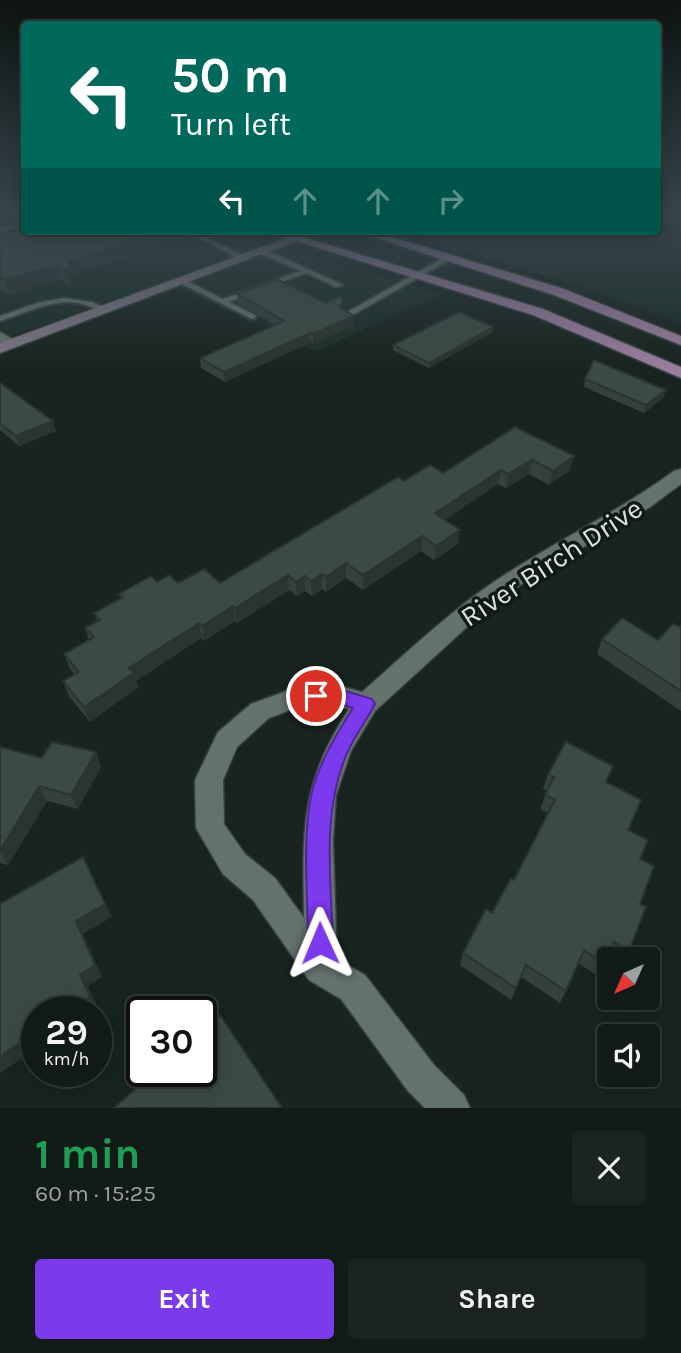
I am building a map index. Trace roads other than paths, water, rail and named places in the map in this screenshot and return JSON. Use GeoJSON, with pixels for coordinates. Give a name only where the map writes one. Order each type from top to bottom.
{"type":"FeatureCollection","features":[{"type":"Feature","properties":{"kind":"main road"},"geometry":{"type":"LineString","coordinates":[[382,265],[538,312],[681,373]]}},
{"type":"Feature","properties":{"kind":"main road"},"geometry":{"type":"LineString","coordinates":[[475,265],[559,292],[681,341]]}},
{"type":"Feature","properties":{"kind":"street"},"geometry":{"type":"LineString","coordinates":[[4,342],[230,265]]}},
{"type":"Feature","properties":{"kind":"street","name":"River Birch Drive"},"geometry":{"type":"LineString","coordinates":[[321,968],[318,840],[322,795],[339,747],[366,704],[460,620],[512,580],[643,503],[681,475]]}},
{"type":"Feature","properties":{"kind":"street"},"geometry":{"type":"LineString","coordinates":[[366,704],[336,695],[297,697],[260,711],[227,740],[209,780],[211,828],[234,864],[264,889],[321,968],[353,987],[421,1078],[451,1108]]}},
{"type":"Feature","properties":{"kind":"lane"},"geometry":{"type":"LineString","coordinates":[[292,265],[339,285]]}},
{"type":"Feature","properties":{"kind":"lane"},"geometry":{"type":"LineString","coordinates":[[346,315],[437,265]]}},
{"type":"Feature","properties":{"kind":"lane"},"geometry":{"type":"LineString","coordinates":[[223,302],[306,271]]}},
{"type":"Feature","properties":{"kind":"lane"},"geometry":{"type":"LineString","coordinates":[[182,282],[253,317]]}},
{"type":"Feature","properties":{"kind":"lane"},"geometry":{"type":"LineString","coordinates":[[0,319],[66,298],[87,302],[104,310]]}}]}
